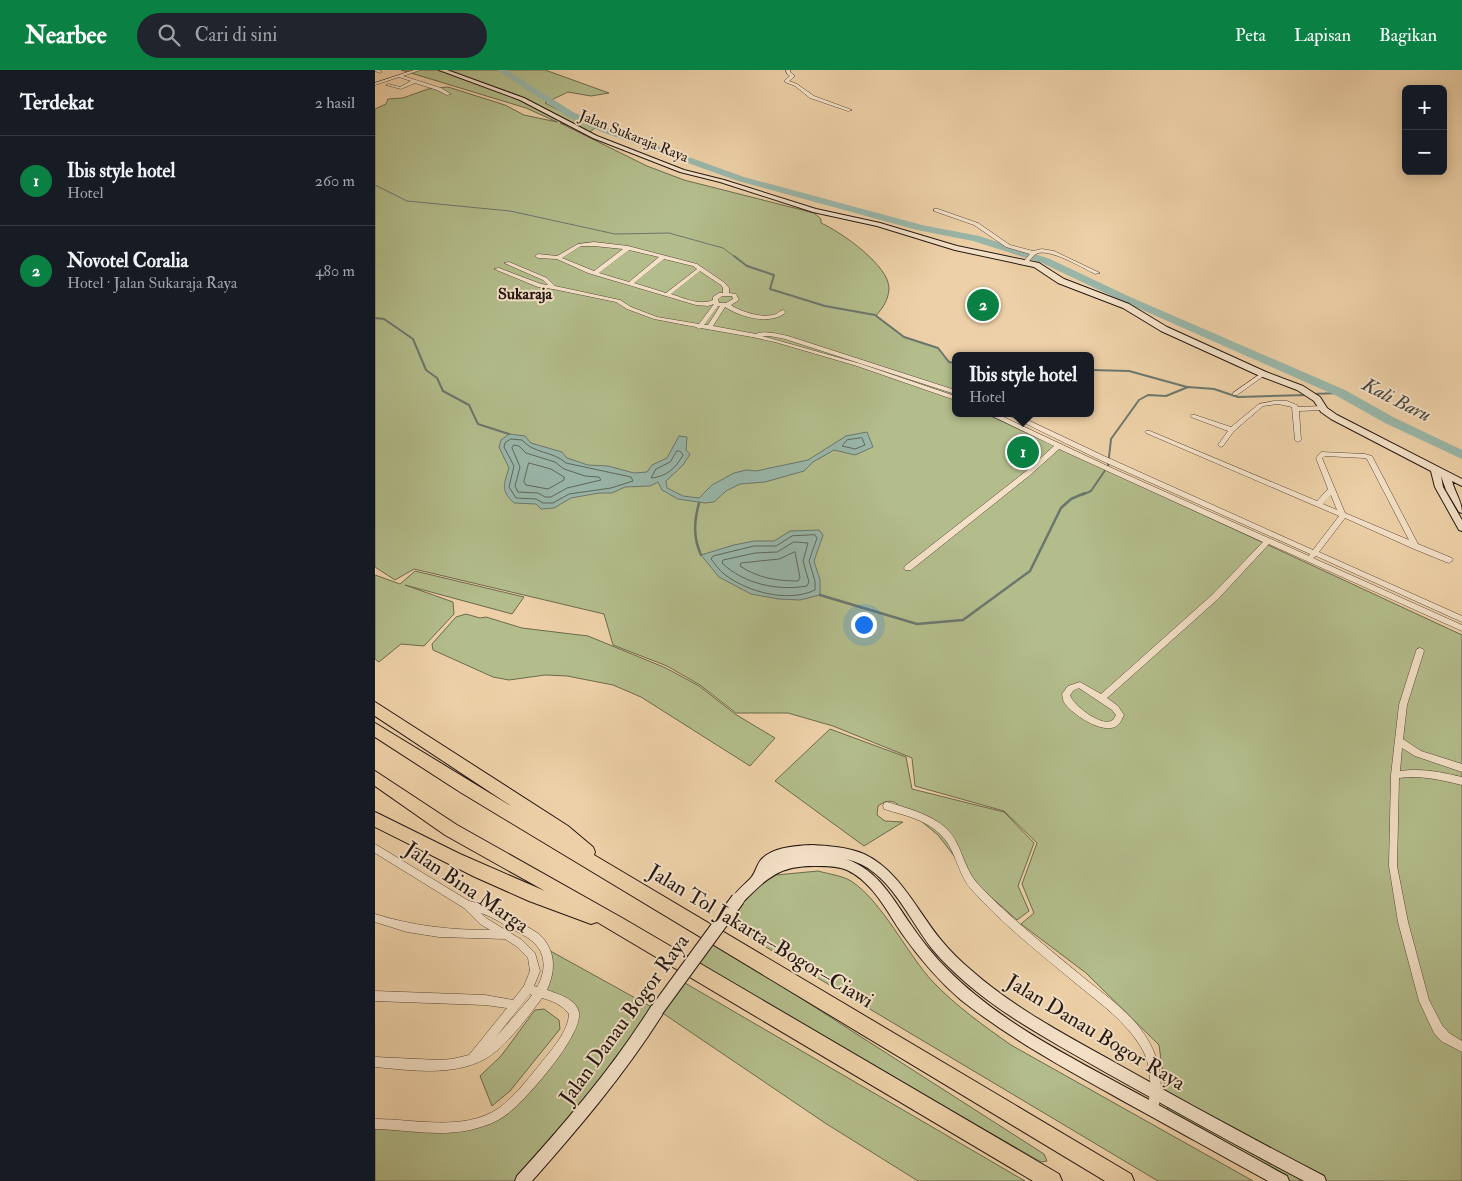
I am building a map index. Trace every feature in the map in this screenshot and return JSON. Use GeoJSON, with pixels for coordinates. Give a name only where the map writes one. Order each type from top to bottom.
{"type":"FeatureCollection","features":[{"type":"Feature","properties":{"kind":"highway"},"geometry":{"type":"LineString","coordinates":[[375,708],[562,831],[622,881]]}},
{"type":"Feature","properties":{"kind":"highway","name":"Jalan Tol Jakarta–Bogor–Ciawi"},"geometry":{"type":"LineString","coordinates":[[375,730],[465,787],[1124,1181]]}},
{"type":"Feature","properties":{"kind":"highway"},"geometry":{"type":"LineString","coordinates":[[375,778],[451,830],[618,925],[1052,1181]]}},
{"type":"Feature","properties":{"kind":"highway"},"geometry":{"type":"LineString","coordinates":[[375,819],[435,852],[565,908],[618,925]]}},
{"type":"Feature","properties":{"kind":"street"},"geometry":{"type":"LineString","coordinates":[[375,84],[419,70]]}},
{"type":"Feature","properties":{"kind":"street","name":"Jalan Sukaraja Raya"},"geometry":{"type":"LineString","coordinates":[[442,70],[522,99],[595,137],[682,171],[722,181],[822,212],[878,224],[955,248],[1030,257]]}},
{"type":"Feature","properties":{"kind":"street"},"geometry":{"type":"LineString","coordinates":[[788,70],[788,73],[793,76],[785,81],[796,85],[807,95],[850,110]]}},
{"type":"Feature","properties":{"kind":"street"},"geometry":{"type":"LineString","coordinates":[[399,76],[449,94]]}},
{"type":"Feature","properties":{"kind":"street"},"geometry":{"type":"LineString","coordinates":[[388,84],[401,88],[415,82]]}},
{"type":"Feature","properties":{"kind":"street"},"geometry":{"type":"LineString","coordinates":[[936,210],[976,224],[1007,246],[1030,257],[1061,281],[1126,306],[1156,326],[1308,393],[1317,399],[1323,408],[1334,417],[1462,483]]}},
{"type":"Feature","properties":{"kind":"street"},"geometry":{"type":"LineString","coordinates":[[560,259],[581,244],[628,248],[687,262],[701,268],[727,288],[726,294]]}},
{"type":"Feature","properties":{"kind":"street"},"geometry":{"type":"LineString","coordinates":[[595,273],[628,248]]}},
{"type":"Feature","properties":{"kind":"street"},"geometry":{"type":"LineString","coordinates":[[1030,257],[1042,251],[1052,252],[1097,273]]}},
{"type":"Feature","properties":{"kind":"street"},"geometry":{"type":"LineString","coordinates":[[538,256],[560,259],[595,273],[698,304],[721,304],[736,300],[733,295],[726,294],[718,296],[721,304],[740,312],[764,317],[777,317],[783,312]]}},
{"type":"Feature","properties":{"kind":"street"},"geometry":{"type":"LineString","coordinates":[[631,283],[663,257]]}},
{"type":"Feature","properties":{"kind":"street"},"geometry":{"type":"LineString","coordinates":[[507,264],[545,279],[553,287]]}},
{"type":"Feature","properties":{"kind":"street"},"geometry":{"type":"LineString","coordinates":[[666,295],[701,268]]}},
{"type":"Feature","properties":{"kind":"street"},"geometry":{"type":"LineString","coordinates":[[497,269],[539,286],[553,287],[618,301],[643,314],[699,327],[752,335],[849,362],[952,397]]}},
{"type":"Feature","properties":{"kind":"street"},"geometry":{"type":"LineString","coordinates":[[699,327],[721,304]]}},
{"type":"Feature","properties":{"kind":"street"},"geometry":{"type":"LineString","coordinates":[[709,328],[721,304]]}},
{"type":"Feature","properties":{"kind":"street"},"geometry":{"type":"LineString","coordinates":[[752,335],[770,334],[786,337],[952,391]]}},
{"type":"Feature","properties":{"kind":"street"},"geometry":{"type":"LineString","coordinates":[[1235,394],[1263,374]]}},
{"type":"Feature","properties":{"kind":"street"},"geometry":{"type":"LineString","coordinates":[[1221,445],[1233,430],[1261,405],[1267,403],[1291,404],[1296,409],[1298,440]]}},
{"type":"Feature","properties":{"kind":"street"},"geometry":{"type":"LineString","coordinates":[[1296,409],[1323,408]]}},
{"type":"Feature","properties":{"kind":"street"},"geometry":{"type":"LineString","coordinates":[[1193,416],[1233,430]]}},
{"type":"Feature","properties":{"kind":"street"},"geometry":{"type":"LineString","coordinates":[[997,417],[1097,464],[1115,468],[1312,556],[1462,619]]}},
{"type":"Feature","properties":{"kind":"street"},"geometry":{"type":"LineString","coordinates":[[1016,417],[1102,458],[1115,468],[1268,542],[1312,556],[1462,628]]}},
{"type":"Feature","properties":{"kind":"street"},"geometry":{"type":"LineString","coordinates":[[1029,432],[1035,426]]}},
{"type":"Feature","properties":{"kind":"street"},"geometry":{"type":"LineString","coordinates":[[1148,432],[1318,506],[1449,560]]}},
{"type":"Feature","properties":{"kind":"street"},"geometry":{"type":"LineString","coordinates":[[908,568],[1027,474],[1058,446]]}},
{"type":"Feature","properties":{"kind":"street"},"geometry":{"type":"LineString","coordinates":[[1343,516],[1319,458],[1329,454],[1365,456],[1370,458],[1416,547]]}},
{"type":"Feature","properties":{"kind":"street"},"geometry":{"type":"LineString","coordinates":[[1435,469],[1439,487],[1462,528]]}},
{"type":"Feature","properties":{"kind":"street"},"geometry":{"type":"LineString","coordinates":[[1445,474],[1450,490],[1462,510]]}},
{"type":"Feature","properties":{"kind":"street"},"geometry":{"type":"LineString","coordinates":[[1318,506],[1331,490]]}},
{"type":"Feature","properties":{"kind":"street"},"geometry":{"type":"LineString","coordinates":[[1312,556],[1343,516]]}},
{"type":"Feature","properties":{"kind":"street"},"geometry":{"type":"LineString","coordinates":[[1101,698],[1215,597],[1268,542]]}},
{"type":"Feature","properties":{"kind":"street"},"geometry":{"type":"LineString","coordinates":[[1420,651],[1403,705],[1395,775],[1393,866],[1403,922],[1424,1001],[1432,1019],[1445,1037],[1462,1047]]}},
{"type":"Feature","properties":{"kind":"street"},"geometry":{"type":"LineString","coordinates":[[1080,685],[1101,698],[1119,713],[1119,718],[1112,725],[1103,726],[1093,721],[1068,702],[1066,694],[1071,688],[1080,685]]}},
{"type":"Feature","properties":{"kind":"street"},"geometry":{"type":"LineString","coordinates":[[1399,741],[1418,754],[1462,768]]}},
{"type":"Feature","properties":{"kind":"street"},"geometry":{"type":"LineString","coordinates":[[1416,772],[1418,754]]}},
{"type":"Feature","properties":{"kind":"street"},"geometry":{"type":"LineString","coordinates":[[1395,775],[1416,772],[1462,780]]}},
{"type":"Feature","properties":{"kind":"street"},"geometry":{"type":"LineString","coordinates":[[887,806],[918,816],[944,832],[954,846],[967,877],[975,888],[1044,952],[1104,1001],[1133,1029],[1149,1052],[1156,1080],[1157,1094],[1152,1110]]}},
{"type":"Feature","properties":{"kind":"street","name":"Jalan Bina Marga"},"geometry":{"type":"LineString","coordinates":[[375,848],[467,905],[483,920],[505,936],[519,943],[532,956],[535,972],[528,989],[472,1060]]}},
{"type":"Feature","properties":{"kind":"street","name":"Jalan Danau Bogor Raya"},"geometry":{"type":"LineString","coordinates":[[757,880],[766,862],[784,854],[804,850],[823,849],[845,852],[871,863],[883,873],[901,895],[938,946],[962,971],[994,997],[1021,1016],[1157,1094],[1319,1181]]}},
{"type":"Feature","properties":{"kind":"street","name":"Jalan Danau Bogor Raya"},"geometry":{"type":"LineString","coordinates":[[522,1181],[576,1120],[633,1046],[738,899],[757,880],[774,868],[802,861],[825,861],[843,864],[858,871],[880,891],[914,940],[936,967],[963,993],[1021,1034],[1152,1110],[1282,1181]]}},
{"type":"Feature","properties":{"kind":"street"},"geometry":{"type":"LineString","coordinates":[[375,1062],[446,1064],[472,1060],[487,1053],[499,1043],[541,993],[547,977],[549,962],[541,942],[498,915],[479,907],[467,905]]}},
{"type":"Feature","properties":{"kind":"street"},"geometry":{"type":"LineString","coordinates":[[375,918],[395,925],[443,934],[505,936]]}},
{"type":"Feature","properties":{"kind":"street"},"geometry":{"type":"LineString","coordinates":[[375,1124],[453,1127],[483,1121],[506,1108],[521,1094],[552,1057],[575,1021],[574,1013],[569,1006],[528,989]]}},
{"type":"Feature","properties":{"kind":"street"},"geometry":{"type":"LineString","coordinates":[[375,996],[485,1000],[516,1005]]}},
{"type":"Feature","properties":{"kind":"green space"},"geometry":{"type":"Polygon","coordinates":[[[401,70],[545,70],[609,93],[591,96],[568,92],[545,103],[595,128],[590,132],[560,123],[647,166],[684,180],[814,213],[821,219],[821,223],[852,242],[873,260],[882,270],[887,280],[889,289],[886,300],[876,316],[904,337],[938,348],[949,362],[952,362],[952,417],[993,417],[1462,635],[1462,1181],[1285,1181],[1169,1118],[1159,1045],[1086,973],[1021,924],[1034,913],[1022,884],[1037,843],[1004,811],[915,786],[912,758],[833,726],[788,713],[736,713],[700,685],[667,666],[613,645],[604,614],[414,569],[395,580],[375,567],[375,109],[386,104],[388,99],[403,98],[428,89],[448,87],[505,105],[524,115],[557,122],[526,108],[401,70]]]}},
{"type":"Feature","properties":{"kind":"green space"},"geometry":{"type":"Polygon","coordinates":[[[415,571],[524,597],[512,614],[405,585],[453,602],[454,614],[424,646],[401,644],[379,662],[375,659],[375,575],[400,584],[415,571]]]}},
{"type":"Feature","properties":{"kind":"green space"},"geometry":{"type":"Polygon","coordinates":[[[466,614],[480,618],[486,617],[522,628],[588,636],[666,668],[699,686],[735,714],[775,738],[750,766],[641,697],[613,685],[567,676],[545,675],[509,680],[493,677],[433,650],[432,644],[456,617],[466,614]]]}},
{"type":"Feature","properties":{"kind":"green space"},"geometry":{"type":"Polygon","coordinates":[[[830,729],[906,757],[912,789],[1004,812],[1034,843],[1018,886],[1029,911],[1017,920],[974,882],[938,835],[921,821],[903,813],[896,803],[889,801],[878,806],[877,815],[885,821],[903,822],[864,846],[775,781],[830,729]]]}},
{"type":"Feature","properties":{"kind":"green space"},"geometry":{"type":"Polygon","coordinates":[[[818,871],[848,879],[862,890],[884,914],[933,982],[1001,1038],[1253,1181],[1158,1181],[729,925],[751,891],[776,875],[818,871]]]}},
{"type":"Feature","properties":{"kind":"green space"},"geometry":{"type":"Polygon","coordinates":[[[713,942],[1044,1154],[1047,1161],[1041,1162],[697,964],[713,942]]]}},
{"type":"Feature","properties":{"kind":"green space"},"geometry":{"type":"Polygon","coordinates":[[[545,948],[657,1010],[522,1181],[375,1181],[375,1124],[443,1128],[495,1116],[548,1062],[575,1015],[541,993],[550,965],[545,948]]]}},
{"type":"Feature","properties":{"kind":"green space"},"geometry":{"type":"Polygon","coordinates":[[[685,983],[1025,1181],[918,1181],[825,1123],[661,1012],[685,983]]]}},
{"type":"Feature","properties":{"kind":"green space"},"geometry":{"type":"Polygon","coordinates":[[[544,1009],[559,1020],[560,1029],[510,1091],[492,1106],[480,1076],[501,1056],[535,1010],[544,1009]]]}},
{"type":"Feature","properties":{"kind":"water"},"geometry":{"type":"Polygon","coordinates":[[[867,432],[873,447],[855,455],[834,450],[813,462],[804,471],[765,482],[740,484],[726,491],[714,502],[705,503],[678,499],[662,490],[658,482],[650,486],[625,487],[612,493],[599,493],[571,498],[554,508],[541,509],[536,504],[514,503],[504,487],[509,468],[499,447],[501,440],[509,434],[525,436],[531,443],[562,452],[567,458],[588,465],[608,466],[634,473],[647,472],[652,465],[667,458],[679,436],[687,437],[686,450],[690,454],[683,465],[666,481],[667,488],[683,496],[699,498],[712,485],[734,473],[746,470],[756,471],[808,460],[846,436],[867,432]]]}},
{"type":"Feature","properties":{"kind":"water"},"geometry":{"type":"Polygon","coordinates":[[[819,530],[823,535],[814,561],[820,580],[820,595],[800,600],[779,599],[751,594],[719,577],[701,555],[754,541],[774,541],[790,531],[819,530]]]}},
{"type":"Feature","properties":{"kind":"waterway"},"geometry":{"type":"LineString","coordinates":[[501,70],[570,114],[605,130],[741,179],[921,228],[975,238],[1046,261],[1124,298],[1341,393],[1389,420],[1462,455]]}},
{"type":"Feature","properties":{"kind":"waterway"},"geometry":{"type":"LineString","coordinates":[[375,185],[407,201],[510,211],[615,234],[669,233],[723,248],[735,257]]}},
{"type":"Feature","properties":{"kind":"waterway"},"geometry":{"type":"LineString","coordinates":[[734,256],[747,266],[774,275],[770,289],[825,306],[875,315],[904,337],[938,348],[949,362],[952,362]]}},
{"type":"Feature","properties":{"kind":"waterway"},"geometry":{"type":"LineString","coordinates":[[375,318],[384,319],[413,339],[426,370],[437,378],[443,391],[469,405],[478,424],[509,434]]}},
{"type":"Feature","properties":{"kind":"waterway"},"geometry":{"type":"LineString","coordinates":[[1094,370],[1129,371],[1187,387]]}},
{"type":"Feature","properties":{"kind":"waterway"},"geometry":{"type":"LineString","coordinates":[[1082,495],[1091,491],[1108,466],[1111,439],[1139,400],[1148,395],[1166,396],[1188,387],[1214,389],[1238,397],[1307,395]]}},
{"type":"Feature","properties":{"kind":"waterway"},"geometry":{"type":"LineString","coordinates":[[1312,394],[1341,393]]}},
{"type":"Feature","properties":{"kind":"waterway"},"geometry":{"type":"LineString","coordinates":[[820,595],[917,624],[963,620],[1030,571],[1061,508],[1071,499],[1085,493]]}},
{"type":"Feature","properties":{"kind":"waterway"},"geometry":{"type":"LineString","coordinates":[[699,503],[695,529],[701,555]]}},
{"type":"Feature","properties":{"kind":"place","name":"Novotel Coralia"},"geometry":{"type":"Point","coordinates":[983,305]}},
{"type":"Feature","properties":{"kind":"place","name":"Ibis style hotel"},"geometry":{"type":"Point","coordinates":[1023,452]}},
{"type":"Feature","properties":{"kind":"district","name":"Sukaraja"},"geometry":{"type":"Point","coordinates":[525,293]}},
{"type":"Feature","properties":{"kind":"water label","name":"Kali Baru"},"geometry":{"type":"Point","coordinates":[1397,399]}}]}
